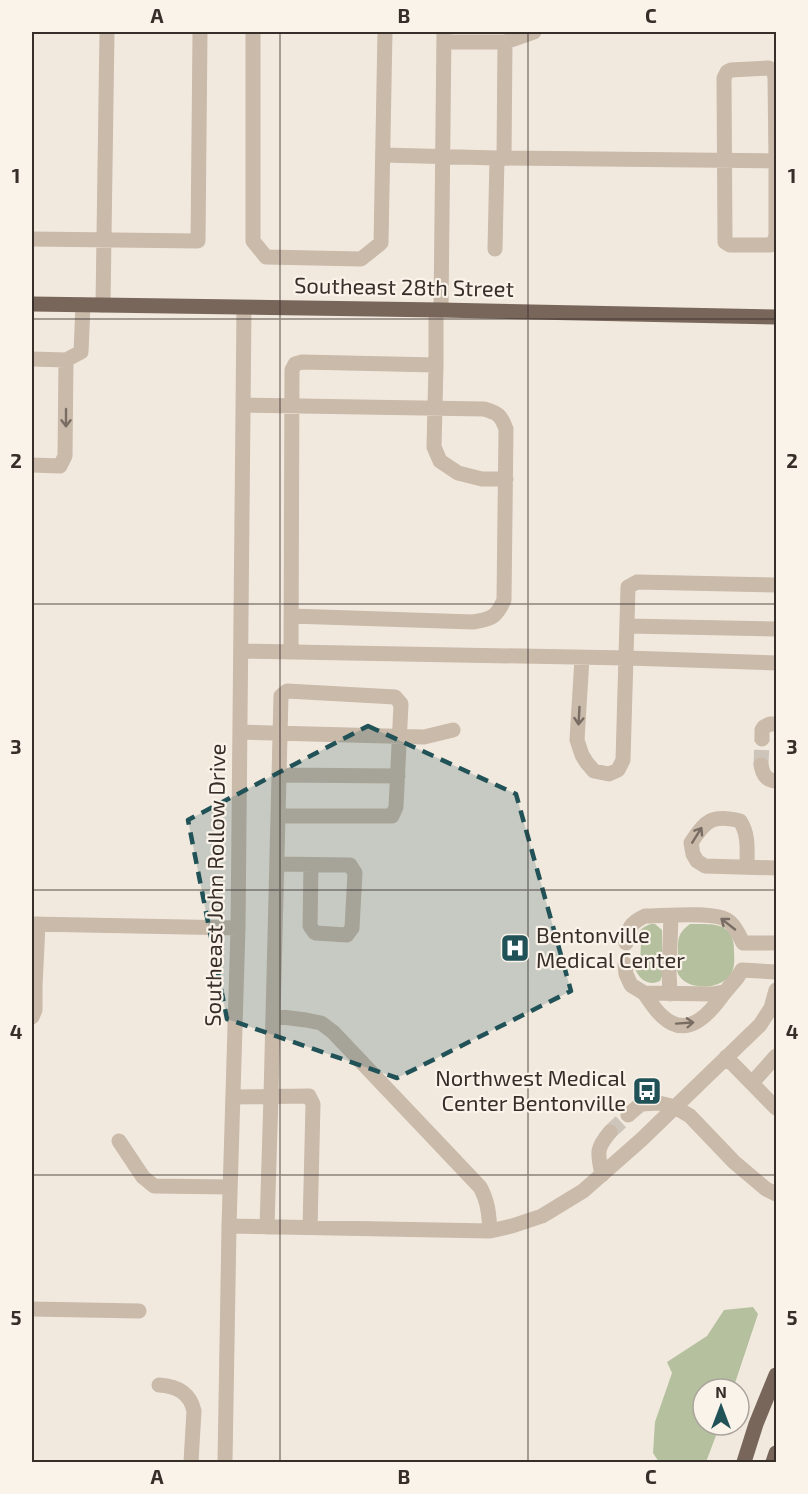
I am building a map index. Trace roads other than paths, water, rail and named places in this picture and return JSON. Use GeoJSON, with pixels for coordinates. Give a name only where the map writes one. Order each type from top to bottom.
{"type":"FeatureCollection","features":[{"type":"Feature","properties":{"kind":"main road","name":"Southeast 28th Street"},"geometry":{"type":"LineString","coordinates":[[32,304],[777,317]]}},
{"type":"Feature","properties":{"kind":"main road"},"geometry":{"type":"LineString","coordinates":[[744,1462],[756,1424],[777,1375]]}},
{"type":"Feature","properties":{"kind":"main road"},"geometry":{"type":"LineString","coordinates":[[773,1462],[777,1453]]}},
{"type":"Feature","properties":{"kind":"street"},"geometry":{"type":"LineString","coordinates":[[103,305],[107,32]]}},
{"type":"Feature","properties":{"kind":"street"},"geometry":{"type":"LineString","coordinates":[[32,239],[198,241],[200,32]]}},
{"type":"Feature","properties":{"kind":"street"},"geometry":{"type":"LineString","coordinates":[[253,32],[253,241],[266,257],[361,259],[381,243],[385,32]]}},
{"type":"Feature","properties":{"kind":"street"},"geometry":{"type":"LineString","coordinates":[[506,479],[482,479],[458,473],[440,461],[434,447],[444,37],[505,42],[534,32]]}},
{"type":"Feature","properties":{"kind":"street"},"geometry":{"type":"LineString","coordinates":[[495,249],[505,42]]}},
{"type":"Feature","properties":{"kind":"street"},"geometry":{"type":"LineString","coordinates":[[769,68],[774,72],[776,160],[776,236],[774,241],[771,245],[730,245],[725,242],[724,236],[726,160],[724,78],[727,72],[769,68]]}},
{"type":"Feature","properties":{"kind":"street"},"geometry":{"type":"LineString","coordinates":[[383,156],[776,160]]}},
{"type":"Feature","properties":{"kind":"street"},"geometry":{"type":"LineString","coordinates":[[32,359],[66,360],[81,352],[83,305]]}},
{"type":"Feature","properties":{"kind":"street","name":"Southeast John Rollow Drive"},"geometry":{"type":"LineString","coordinates":[[225,1462],[238,928],[244,308]]}},
{"type":"Feature","properties":{"kind":"street"},"geometry":{"type":"LineString","coordinates":[[32,465],[60,466],[65,456],[66,360]]}},
{"type":"Feature","properties":{"kind":"street"},"geometry":{"type":"LineString","coordinates":[[291,652],[292,370],[295,364],[302,362],[435,364]]}},
{"type":"Feature","properties":{"kind":"street"},"geometry":{"type":"LineString","coordinates":[[243,405],[484,408],[496,412],[506,429],[504,600],[499,612],[491,619],[473,622],[291,616]]}},
{"type":"Feature","properties":{"kind":"street"},"geometry":{"type":"LineString","coordinates":[[582,658],[577,740],[582,755],[594,771],[609,774],[618,770],[623,760],[628,587],[637,582],[777,585]]}},
{"type":"Feature","properties":{"kind":"street"},"geometry":{"type":"LineString","coordinates":[[628,626],[777,629]]}},
{"type":"Feature","properties":{"kind":"street"},"geometry":{"type":"LineString","coordinates":[[241,651],[777,663]]}},
{"type":"Feature","properties":{"kind":"street"},"geometry":{"type":"LineString","coordinates":[[267,1227],[281,696],[287,691],[395,697],[401,704],[396,807],[392,816],[279,816]]}},
{"type":"Feature","properties":{"kind":"street"},"geometry":{"type":"LineString","coordinates":[[762,739],[764,727],[777,724]]}},
{"type":"Feature","properties":{"kind":"street"},"geometry":{"type":"LineString","coordinates":[[240,732],[424,736],[453,730]]}},
{"type":"Feature","properties":{"kind":"street"},"geometry":{"type":"LineString","coordinates":[[761,765],[766,778],[777,781]]}},
{"type":"Feature","properties":{"kind":"street"},"geometry":{"type":"LineString","coordinates":[[280,775],[398,776]]}},
{"type":"Feature","properties":{"kind":"street"},"geometry":{"type":"LineString","coordinates":[[277,864],[350,865],[354,873],[352,928],[347,935],[315,933],[310,926],[311,865]]}},
{"type":"Feature","properties":{"kind":"street"},"geometry":{"type":"LineString","coordinates":[[747,867],[777,868]]}},
{"type":"Feature","properties":{"kind":"street"},"geometry":{"type":"LineString","coordinates":[[625,964],[631,985],[644,993],[662,1016],[673,1024],[688,1026],[702,1020],[715,1006],[742,970],[744,957],[743,943],[736,929],[726,919],[712,915],[645,916],[635,920],[628,928],[626,943]]}},
{"type":"Feature","properties":{"kind":"street"},"geometry":{"type":"LineString","coordinates":[[670,994],[671,916]]}},
{"type":"Feature","properties":{"kind":"street"},"geometry":{"type":"LineString","coordinates":[[32,1017],[35,1010],[33,987],[35,924],[238,928]]}},
{"type":"Feature","properties":{"kind":"street"},"geometry":{"type":"LineString","coordinates":[[743,943],[777,944]]}},
{"type":"Feature","properties":{"kind":"street"},"geometry":{"type":"LineString","coordinates":[[742,970],[777,972]]}},
{"type":"Feature","properties":{"kind":"street"},"geometry":{"type":"LineString","coordinates":[[644,993],[713,994],[725,992]]}},
{"type":"Feature","properties":{"kind":"street"},"geometry":{"type":"LineString","coordinates":[[229,1226],[490,1231],[542,1216],[583,1191],[641,1140],[760,1025],[776,995]]}},
{"type":"Feature","properties":{"kind":"street"},"geometry":{"type":"LineString","coordinates":[[274,1016],[321,1023],[333,1032],[480,1186],[486,1197],[490,1231]]}},
{"type":"Feature","properties":{"kind":"street"},"geometry":{"type":"LineString","coordinates":[[752,1083],[777,1056]]}},
{"type":"Feature","properties":{"kind":"street"},"geometry":{"type":"LineString","coordinates":[[726,1058],[777,1108]]}},
{"type":"Feature","properties":{"kind":"street"},"geometry":{"type":"LineString","coordinates":[[233,1097],[309,1096],[313,1104],[310,1228]]}},
{"type":"Feature","properties":{"kind":"street"},"geometry":{"type":"LineString","coordinates":[[628,1114],[641,1104],[659,1103],[675,1107],[690,1116],[734,1162],[766,1189],[777,1194]]}},
{"type":"Feature","properties":{"kind":"street"},"geometry":{"type":"LineString","coordinates":[[602,1175],[598,1150],[601,1142],[610,1132]]}},
{"type":"Feature","properties":{"kind":"street"},"geometry":{"type":"LineString","coordinates":[[119,1141],[143,1177],[154,1186],[230,1186]]}},
{"type":"Feature","properties":{"kind":"street"},"geometry":{"type":"LineString","coordinates":[[32,1309],[139,1311]]}},
{"type":"Feature","properties":{"kind":"street"},"geometry":{"type":"LineString","coordinates":[[159,1385],[179,1389],[192,1403],[194,1411],[191,1462]]}},
{"type":"Feature","properties":{"kind":"tunnel"},"geometry":{"type":"LineString","coordinates":[[761,765],[762,739]]}},
{"type":"Feature","properties":{"kind":"tunnel"},"geometry":{"type":"LineString","coordinates":[[610,1132],[628,1115]]}},
{"type":"Feature","properties":{"kind":"place","name":"Bentonville Medical Center"},"geometry":{"type":"Point","coordinates":[515,948]}},
{"type":"Feature","properties":{"kind":"place","name":"Northwest Medical Center Bentonville"},"geometry":{"type":"Point","coordinates":[647,1091]}}]}
